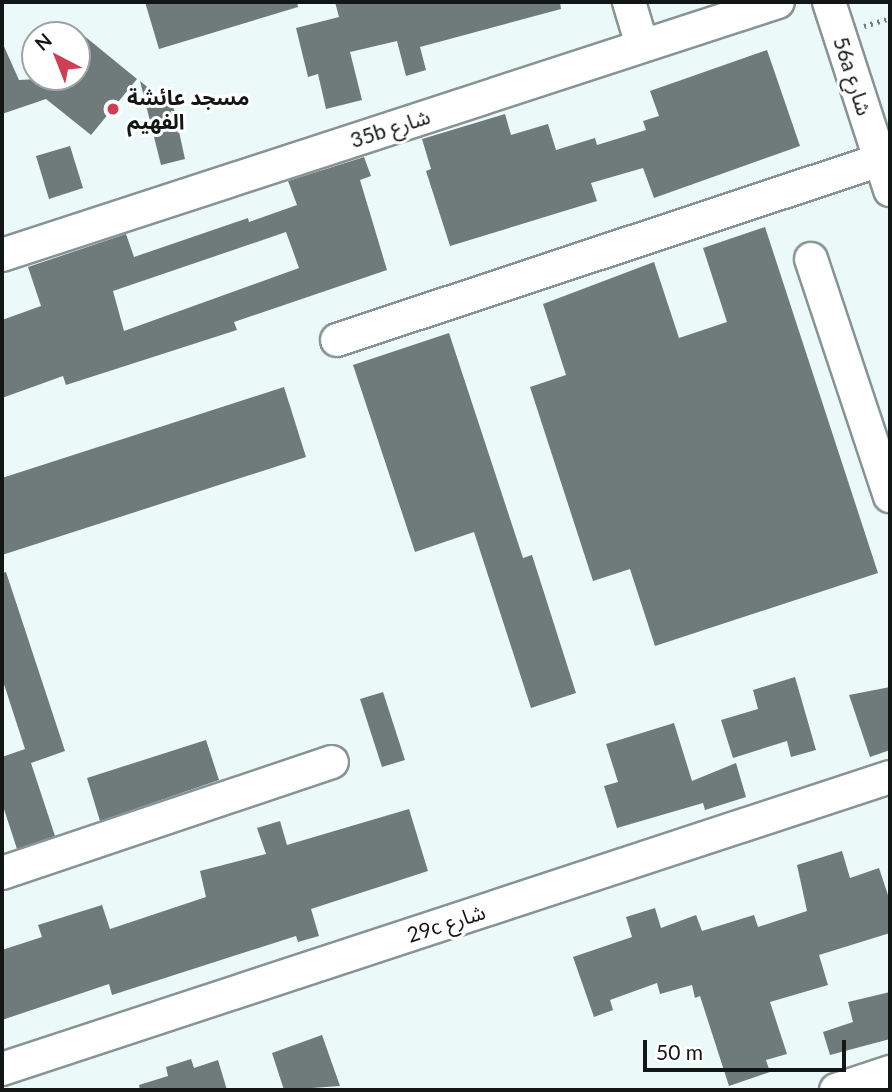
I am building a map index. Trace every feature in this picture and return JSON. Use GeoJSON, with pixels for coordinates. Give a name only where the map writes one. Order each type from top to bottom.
{"type":"FeatureCollection","features":[{"type":"Feature","properties":{"kind":"street"},"geometry":{"type":"LineString","coordinates":[[629,2],[642,45]]}},
{"type":"Feature","properties":{"kind":"street","name":"35b شارع"},"geometry":{"type":"LineString","coordinates":[[2,255],[778,2]]}},
{"type":"Feature","properties":{"kind":"street","name":"56a شارع"},"geometry":{"type":"LineString","coordinates":[[829,2],[890,190]]}},
{"type":"Feature","properties":{"kind":"street"},"geometry":{"type":"LineString","coordinates":[[337,340],[880,160]]}},
{"type":"Feature","properties":{"kind":"street"},"geometry":{"type":"LineString","coordinates":[[811,258],[890,496]]}},
{"type":"Feature","properties":{"kind":"street"},"geometry":{"type":"LineString","coordinates":[[2,873],[332,762]]}},
{"type":"Feature","properties":{"kind":"street","name":"29c شارع"},"geometry":{"type":"LineString","coordinates":[[2,1069],[887,788]]}},
{"type":"Feature","properties":{"kind":"street"},"geometry":{"type":"LineString","coordinates":[[836,1090],[890,1073]]}},
{"type":"Feature","properties":{"kind":"building"},"geometry":{"type":"Polygon","coordinates":[[[145,2],[297,2],[298,7],[159,49],[145,2]]]}},
{"type":"Feature","properties":{"kind":"building"},"geometry":{"type":"Polygon","coordinates":[[[335,2],[560,2],[561,9],[420,47],[426,70],[406,76],[397,41],[350,52],[362,100],[326,109],[318,74],[308,77],[296,28],[339,17],[335,2]]]}},
{"type":"Feature","properties":{"kind":"building"},"geometry":{"type":"Polygon","coordinates":[[[91,41],[137,79],[91,135],[46,99],[2,114],[2,42],[19,80],[21,91],[91,91],[91,41]]]}},
{"type":"Feature","properties":{"kind":"building"},"geometry":{"type":"Polygon","coordinates":[[[767,50],[800,146],[654,198],[643,168],[591,183],[597,201],[450,246],[426,171],[431,169],[422,139],[505,114],[511,135],[548,124],[556,150],[595,138],[597,145],[646,130],[643,121],[659,116],[650,91],[767,50]]]}},
{"type":"Feature","properties":{"kind":"building"},"geometry":{"type":"Polygon","coordinates":[[[140,81],[174,109],[185,159],[161,165],[140,81]]]}},
{"type":"Feature","properties":{"kind":"building"},"geometry":{"type":"Polygon","coordinates":[[[70,146],[83,188],[49,199],[36,156],[70,146]]]}},
{"type":"Feature","properties":{"kind":"building"},"geometry":{"type":"Polygon","coordinates":[[[364,157],[371,176],[360,180],[387,270],[234,322],[237,330],[66,385],[63,376],[2,398],[2,320],[41,306],[28,267],[126,234],[134,257],[248,218],[249,222],[297,205],[288,181],[364,157]],[[286,232],[113,291],[124,331],[299,268],[286,232]]]}},
{"type":"Feature","properties":{"kind":"building"},"geometry":{"type":"Polygon","coordinates":[[[765,227],[878,573],[655,646],[630,569],[593,581],[530,387],[566,375],[543,304],[654,262],[679,338],[727,322],[703,248],[765,227]]]}},
{"type":"Feature","properties":{"kind":"building"},"geometry":{"type":"Polygon","coordinates":[[[449,333],[523,558],[532,555],[576,693],[531,708],[474,532],[415,552],[353,365],[449,333]]]}},
{"type":"Feature","properties":{"kind":"building"},"geometry":{"type":"Polygon","coordinates":[[[284,387],[306,457],[2,555],[2,478],[284,387]]]}},
{"type":"Feature","properties":{"kind":"building"},"geometry":{"type":"Polygon","coordinates":[[[6,572],[65,751],[31,763],[55,836],[17,849],[2,803],[2,757],[25,749],[2,678],[2,573],[6,572]]]}},
{"type":"Feature","properties":{"kind":"building"},"geometry":{"type":"Polygon","coordinates":[[[795,677],[816,750],[791,757],[787,741],[733,758],[721,720],[758,709],[753,690],[795,677]]]}},
{"type":"Feature","properties":{"kind":"building"},"geometry":{"type":"Polygon","coordinates":[[[890,687],[890,750],[870,757],[849,695],[890,687]]]}},
{"type":"Feature","properties":{"kind":"building"},"geometry":{"type":"Polygon","coordinates":[[[383,692],[405,760],[382,767],[360,699],[383,692]]]}},
{"type":"Feature","properties":{"kind":"building"},"geometry":{"type":"Polygon","coordinates":[[[674,723],[692,781],[736,763],[746,797],[705,810],[703,803],[617,828],[604,786],[618,782],[606,744],[674,723]]]}},
{"type":"Feature","properties":{"kind":"building"},"geometry":{"type":"Polygon","coordinates":[[[206,740],[219,780],[100,821],[87,778],[206,740]]]}},
{"type":"Feature","properties":{"kind":"building"},"geometry":{"type":"Polygon","coordinates":[[[409,809],[428,871],[311,909],[319,936],[298,942],[296,936],[112,995],[109,984],[2,1020],[2,950],[42,937],[38,925],[102,905],[110,929],[206,897],[200,871],[266,854],[257,828],[280,821],[287,845],[409,809]]]}},
{"type":"Feature","properties":{"kind":"building"},"geometry":{"type":"Polygon","coordinates":[[[842,851],[850,878],[879,868],[890,901],[890,933],[819,955],[828,985],[770,1002],[787,1054],[766,1060],[770,1072],[729,1086],[700,996],[695,998],[692,985],[660,994],[657,983],[610,1000],[613,1010],[594,1017],[573,957],[632,937],[626,917],[655,908],[661,928],[696,915],[702,931],[754,915],[758,927],[807,911],[797,865],[842,851]]]}},
{"type":"Feature","properties":{"kind":"building"},"geometry":{"type":"Polygon","coordinates":[[[890,992],[890,1039],[830,1055],[823,1032],[853,1022],[848,1002],[890,992]]]}},
{"type":"Feature","properties":{"kind":"building"},"geometry":{"type":"Polygon","coordinates":[[[322,1035],[340,1086],[284,1090],[272,1053],[322,1035]]]}},
{"type":"Feature","properties":{"kind":"building"},"geometry":{"type":"Polygon","coordinates":[[[191,1059],[194,1068],[218,1060],[227,1090],[140,1090],[139,1085],[168,1076],[166,1067],[191,1059]]]}},
{"type":"Feature","properties":{"kind":"place","name":"مسجد عائشة الفهيم"},"geometry":{"type":"Point","coordinates":[113,109]}}]}
